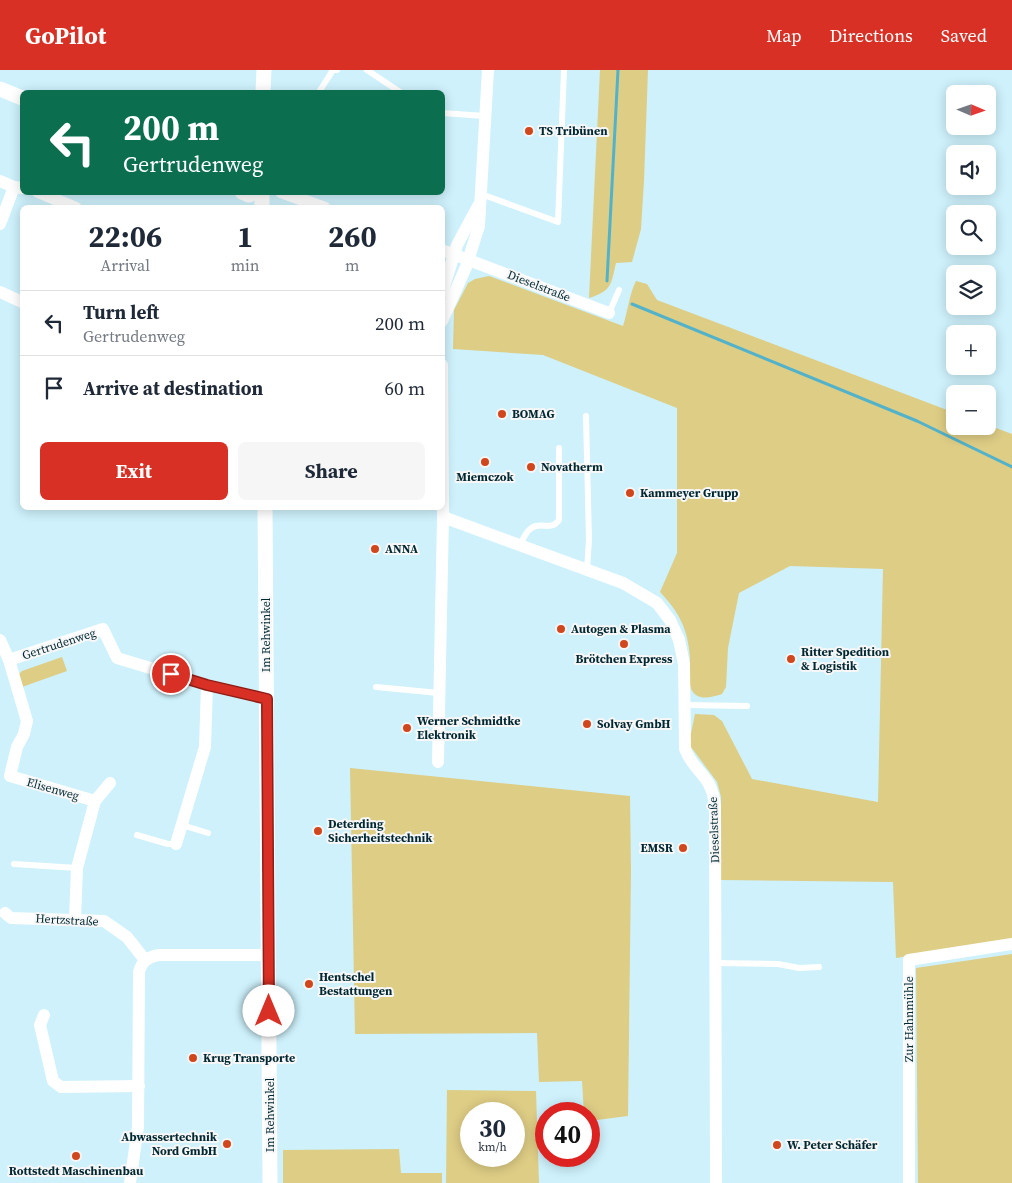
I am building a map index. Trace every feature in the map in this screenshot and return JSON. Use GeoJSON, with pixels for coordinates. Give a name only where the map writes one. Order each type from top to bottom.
{"type":"FeatureCollection","features":[{"type":"Feature","properties":{"kind":"street"},"geometry":{"type":"LineString","coordinates":[[263,90],[264,70]]}},
{"type":"Feature","properties":{"kind":"street"},"geometry":{"type":"LineString","coordinates":[[445,314],[468,259],[479,226],[488,70]]}},
{"type":"Feature","properties":{"kind":"street"},"geometry":{"type":"LineString","coordinates":[[0,89],[20,97]]}},
{"type":"Feature","properties":{"kind":"street"},"geometry":{"type":"LineString","coordinates":[[0,181],[18,187],[0,224]]}},
{"type":"Feature","properties":{"kind":"street"},"geometry":{"type":"LineString","coordinates":[[45,195],[69,205]]}},
{"type":"Feature","properties":{"kind":"street"},"geometry":{"type":"LineString","coordinates":[[289,195],[317,205]]}},
{"type":"Feature","properties":{"kind":"street"},"geometry":{"type":"LineString","coordinates":[[445,272],[448,252],[481,198]]}},
{"type":"Feature","properties":{"kind":"street","name":"Dieselstraße"},"geometry":{"type":"LineString","coordinates":[[448,252],[609,313]]}},
{"type":"Feature","properties":{"kind":"street"},"geometry":{"type":"LineString","coordinates":[[0,292],[20,301]]}},
{"type":"Feature","properties":{"kind":"street","name":"Im Rehwinkel"},"geometry":{"type":"LineString","coordinates":[[265,510],[270,1183]]}},
{"type":"Feature","properties":{"kind":"street"},"geometry":{"type":"LineString","coordinates":[[438,762],[444,510]]}},
{"type":"Feature","properties":{"kind":"street","name":"Dieselstraße"},"geometry":{"type":"LineString","coordinates":[[444,517],[623,583],[657,603],[666,614],[679,640],[684,664],[685,749],[688,756],[707,779],[714,794],[716,1183]]}},
{"type":"Feature","properties":{"kind":"street","name":"Gertrudenweg"},"geometry":{"type":"LineString","coordinates":[[9,660],[103,629],[117,658],[207,685],[267,699]]}},
{"type":"Feature","properties":{"kind":"street","name":"Elisenweg"},"geometry":{"type":"LineString","coordinates":[[0,640],[9,660],[27,721],[24,734],[17,747],[5,780],[95,801]]}},
{"type":"Feature","properties":{"kind":"street"},"geometry":{"type":"LineString","coordinates":[[176,844],[205,747],[207,685]]}},
{"type":"Feature","properties":{"kind":"street","name":"Elisenweg"},"geometry":{"type":"LineString","coordinates":[[74,919],[77,868],[95,801],[110,783]]}},
{"type":"Feature","properties":{"kind":"street","name":"Hertzstraße"},"geometry":{"type":"LineString","coordinates":[[4,913],[12,918],[104,921],[127,937],[145,960]]}},
{"type":"Feature","properties":{"kind":"street","name":"Zur Hahnmühle"},"geometry":{"type":"LineString","coordinates":[[909,1183],[908,960],[1012,944]]}},
{"type":"Feature","properties":{"kind":"street"},"geometry":{"type":"LineString","coordinates":[[130,1183],[138,1127],[140,965],[150,957],[159,955],[268,955]]}},
{"type":"Feature","properties":{"kind":"street"},"geometry":{"type":"LineString","coordinates":[[44,1015],[40,1025],[53,1081],[60,1087],[139,1086]]}},
{"type":"Feature","properties":{"kind":"lane"},"geometry":{"type":"LineString","coordinates":[[320,90],[333,70],[336,70]]}},
{"type":"Feature","properties":{"kind":"lane"},"geometry":{"type":"LineString","coordinates":[[367,70],[397,90]]}},
{"type":"Feature","properties":{"kind":"lane"},"geometry":{"type":"LineString","coordinates":[[481,198],[558,222],[564,70]]}},
{"type":"Feature","properties":{"kind":"lane"},"geometry":{"type":"LineString","coordinates":[[445,114],[485,116]]}},
{"type":"Feature","properties":{"kind":"lane"},"geometry":{"type":"LineString","coordinates":[[609,313],[619,290]]}},
{"type":"Feature","properties":{"kind":"lane"},"geometry":{"type":"LineString","coordinates":[[586,416],[590,540],[586,570]]}},
{"type":"Feature","properties":{"kind":"lane"},"geometry":{"type":"LineString","coordinates":[[520,546],[524,533],[528,529],[536,526],[556,524],[559,520],[559,448]]}},
{"type":"Feature","properties":{"kind":"lane"},"geometry":{"type":"LineString","coordinates":[[376,687],[439,693]]}},
{"type":"Feature","properties":{"kind":"lane"},"geometry":{"type":"LineString","coordinates":[[685,705],[747,706]]}},
{"type":"Feature","properties":{"kind":"lane"},"geometry":{"type":"LineString","coordinates":[[182,825],[208,832]]}},
{"type":"Feature","properties":{"kind":"lane"},"geometry":{"type":"LineString","coordinates":[[137,836],[168,844],[176,844]]}},
{"type":"Feature","properties":{"kind":"lane"},"geometry":{"type":"LineString","coordinates":[[14,864],[77,868]]}},
{"type":"Feature","properties":{"kind":"lane"},"geometry":{"type":"LineString","coordinates":[[715,964],[778,964],[799,968],[819,967]]}},
{"type":"Feature","properties":{"kind":"shaded area"},"geometry":{"type":"Polygon","coordinates":[[[600,70],[648,70],[644,181],[641,229],[632,262],[616,263],[609,286],[602,293],[589,298],[600,70]]]}},
{"type":"Feature","properties":{"kind":"shaded area"},"geometry":{"type":"Polygon","coordinates":[[[489,276],[623,326],[636,281],[647,284],[657,300],[946,410],[946,435],[996,435],[996,428],[1012,434],[1012,939],[896,958],[893,882],[721,880],[721,797],[717,782],[691,747],[690,738],[695,714],[714,715],[722,721],[752,779],[878,802],[883,569],[790,566],[739,593],[728,648],[726,687],[722,694],[715,696],[706,698],[696,695],[690,685],[690,658],[685,630],[677,614],[660,592],[677,553],[677,408],[543,355],[453,349],[454,310],[468,283],[475,279],[489,276]]]}},
{"type":"Feature","properties":{"kind":"shaded area"},"geometry":{"type":"Polygon","coordinates":[[[62,657],[67,671],[22,687],[19,674],[22,671],[62,657]]]}},
{"type":"Feature","properties":{"kind":"shaded area"},"geometry":{"type":"Polygon","coordinates":[[[350,768],[630,796],[628,1116],[600,1120],[600,1102],[583,1102],[582,1081],[539,1082],[537,1033],[355,1034],[350,768]]]}},
{"type":"Feature","properties":{"kind":"shaded area"},"geometry":{"type":"Polygon","coordinates":[[[1012,954],[1012,1183],[918,1183],[916,968],[1012,954]]]}},
{"type":"Feature","properties":{"kind":"shaded area"},"geometry":{"type":"Polygon","coordinates":[[[447,1090],[536,1091],[535,1167],[538,1167],[539,1183],[446,1183],[447,1090]]]}},
{"type":"Feature","properties":{"kind":"shaded area"},"geometry":{"type":"Polygon","coordinates":[[[399,1149],[401,1173],[442,1173],[442,1183],[283,1183],[283,1150],[399,1149]]]}},
{"type":"Feature","properties":{"kind":"waterway"},"geometry":{"type":"LineString","coordinates":[[607,281],[618,70]]}},
{"type":"Feature","properties":{"kind":"waterway"},"geometry":{"type":"LineString","coordinates":[[632,304],[917,421],[1012,467]]}},
{"type":"Feature","properties":{"kind":"place","name":"TS Tribünen"},"geometry":{"type":"Point","coordinates":[529,131]}},
{"type":"Feature","properties":{"kind":"place","name":"BOMAG"},"geometry":{"type":"Point","coordinates":[502,414]}},
{"type":"Feature","properties":{"kind":"place","name":"Miemczok"},"geometry":{"type":"Point","coordinates":[485,462]}},
{"type":"Feature","properties":{"kind":"place","name":"Novatherm"},"geometry":{"type":"Point","coordinates":[531,467]}},
{"type":"Feature","properties":{"kind":"place","name":"Kammeyer Grupp"},"geometry":{"type":"Point","coordinates":[630,493]}},
{"type":"Feature","properties":{"kind":"place","name":"ANNA"},"geometry":{"type":"Point","coordinates":[375,549]}},
{"type":"Feature","properties":{"kind":"place","name":"Autogen & Plasma"},"geometry":{"type":"Point","coordinates":[561,629]}},
{"type":"Feature","properties":{"kind":"place","name":"Brötchen Express"},"geometry":{"type":"Point","coordinates":[624,644]}},
{"type":"Feature","properties":{"kind":"place","name":"Ritter Spedition & Logistik"},"geometry":{"type":"Point","coordinates":[791,659]}},
{"type":"Feature","properties":{"kind":"place","name":"Solvay GmbH"},"geometry":{"type":"Point","coordinates":[587,724]}},
{"type":"Feature","properties":{"kind":"place","name":"Werner Schmidtke Elektronik"},"geometry":{"type":"Point","coordinates":[407,728]}},
{"type":"Feature","properties":{"kind":"place","name":"Deterding Sicherheitstechnik"},"geometry":{"type":"Point","coordinates":[318,831]}},
{"type":"Feature","properties":{"kind":"place","name":"EMSR"},"geometry":{"type":"Point","coordinates":[683,848]}},
{"type":"Feature","properties":{"kind":"place","name":"Hentschel Bestattungen"},"geometry":{"type":"Point","coordinates":[309,984]}},
{"type":"Feature","properties":{"kind":"place","name":"Krug Transporte"},"geometry":{"type":"Point","coordinates":[193,1058]}},
{"type":"Feature","properties":{"kind":"place","name":"Abwassertechnik Nord GmbH"},"geometry":{"type":"Point","coordinates":[227,1144]}},
{"type":"Feature","properties":{"kind":"place","name":"W. Peter Schäfer"},"geometry":{"type":"Point","coordinates":[777,1145]}},
{"type":"Feature","properties":{"kind":"place","name":"Rottstedt Maschinenbau"},"geometry":{"type":"Point","coordinates":[76,1156]}},
{"type":"Feature","properties":{"kind":"route"},"geometry":{"type":"LineString","coordinates":[[171,674],[207,685],[267,699],[269,1011]]}}]}
